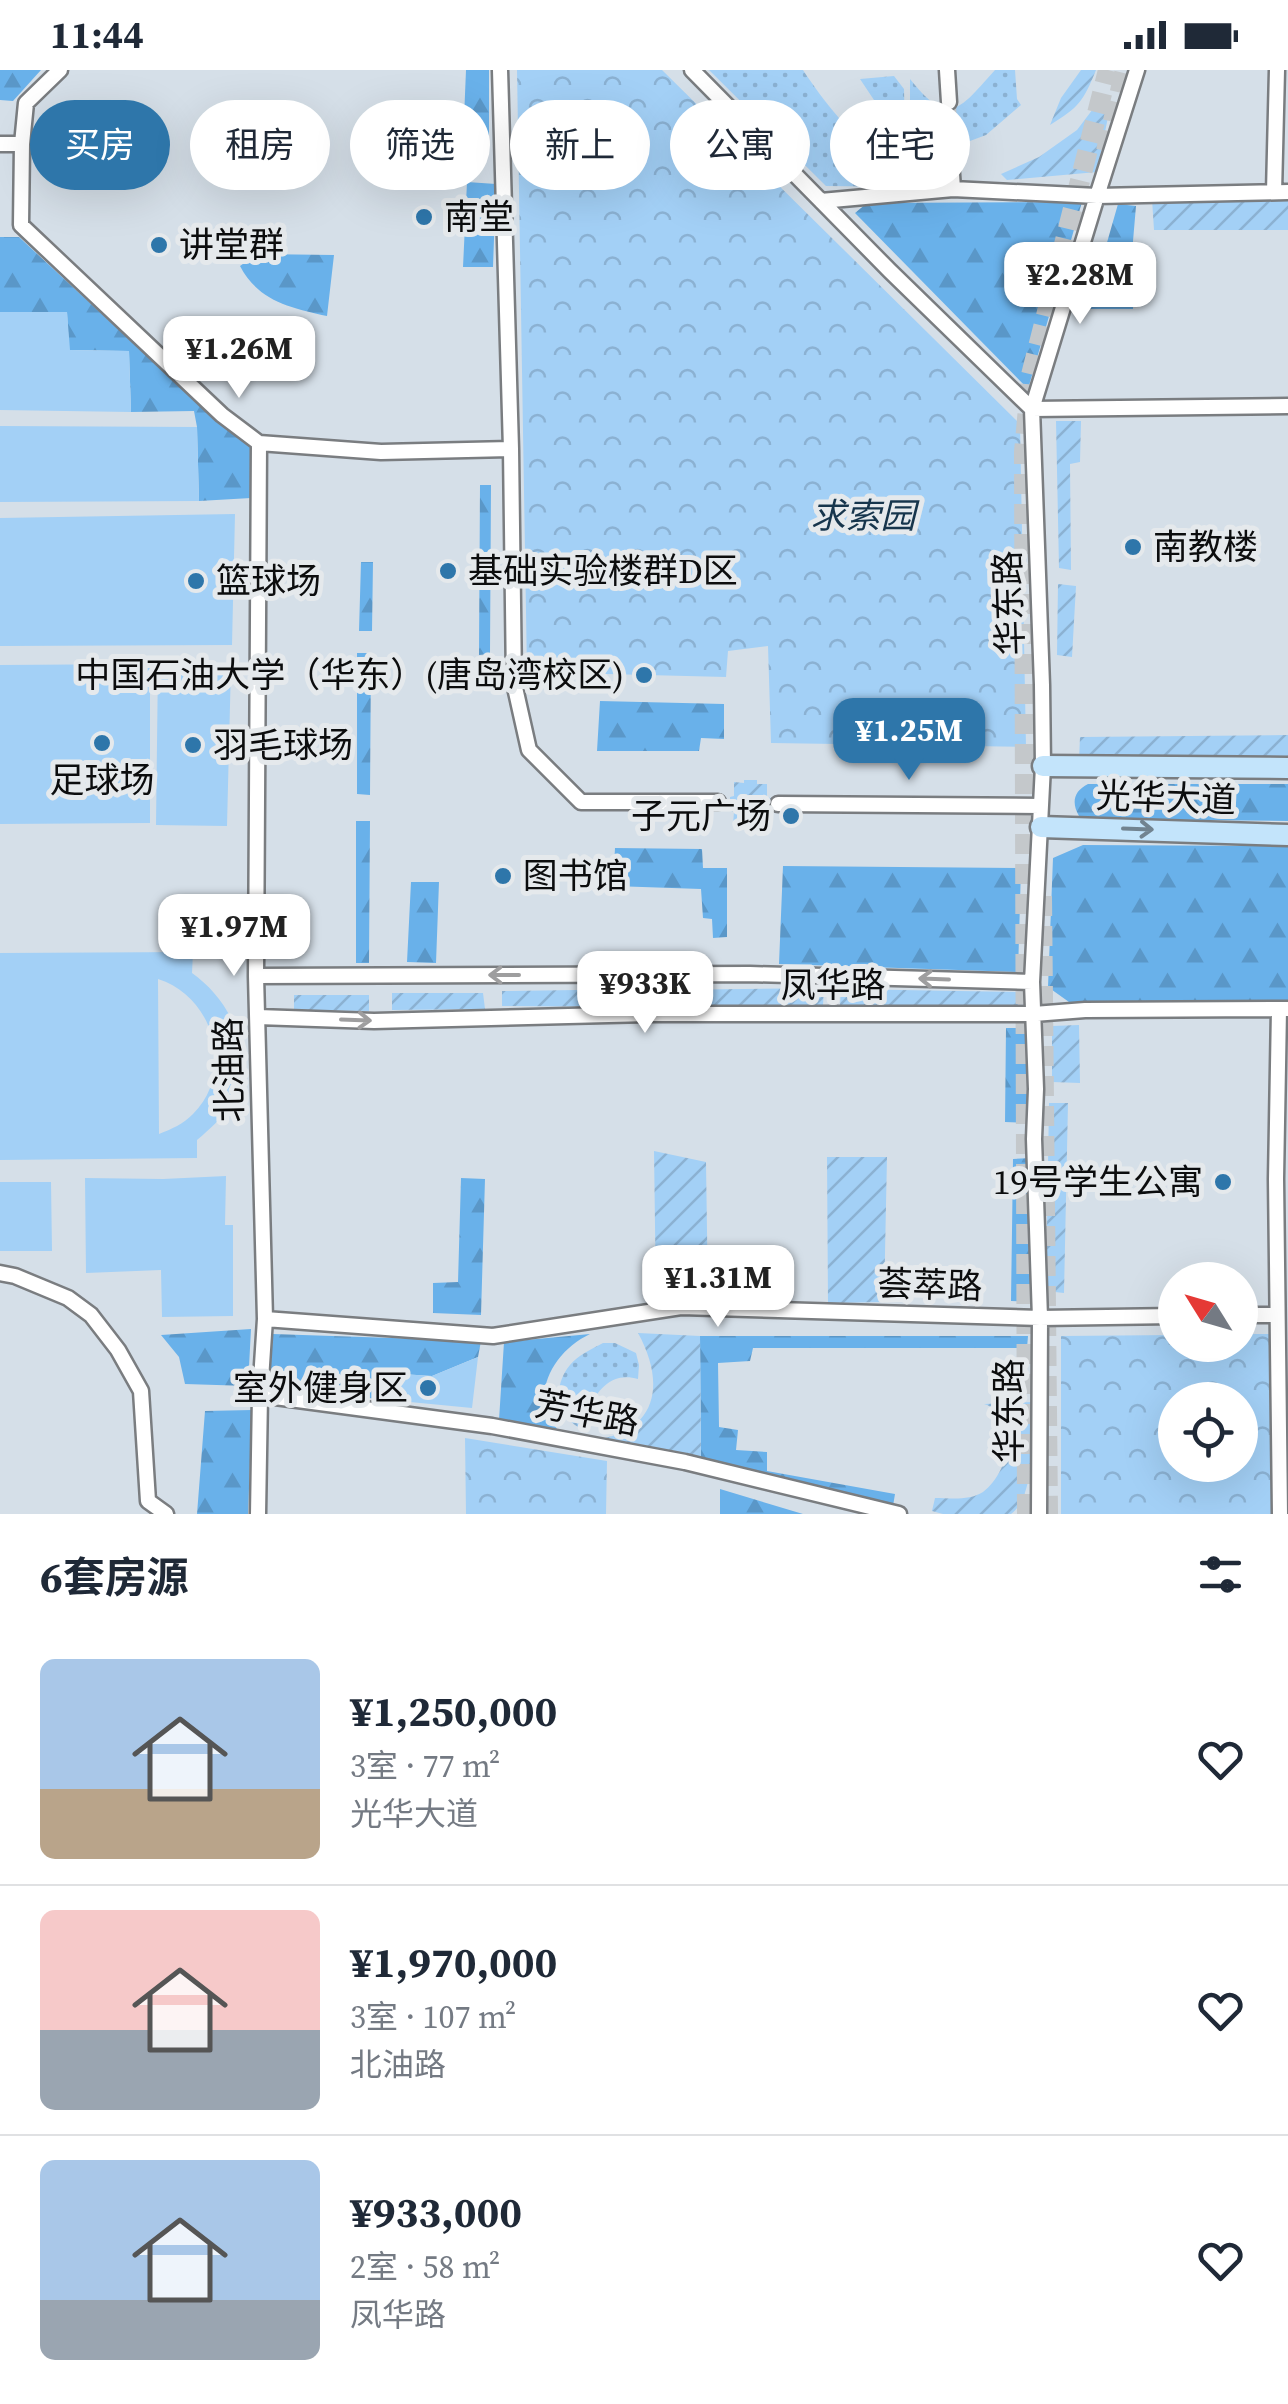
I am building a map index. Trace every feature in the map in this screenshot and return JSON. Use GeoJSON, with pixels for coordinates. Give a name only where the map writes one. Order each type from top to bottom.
{"type":"FeatureCollection","features":[{"type":"Feature","properties":{"kind":"street"},"geometry":{"type":"LineString","coordinates":[[60,70],[26,103],[21,225],[222,415],[259,444],[381,452],[511,450]]}},
{"type":"Feature","properties":{"kind":"street"},"geometry":{"type":"LineString","coordinates":[[500,70],[514,683],[529,750],[582,802],[718,802]]}},
{"type":"Feature","properties":{"kind":"street"},"geometry":{"type":"LineString","coordinates":[[692,70],[1032,409],[1288,406]]}},
{"type":"Feature","properties":{"kind":"street"},"geometry":{"type":"LineString","coordinates":[[947,70],[948,100]]}},
{"type":"Feature","properties":{"kind":"street","name":"华东路"},"geometry":{"type":"LineString","coordinates":[[1039,1514],[1040,1318],[1032,982],[1043,766],[1032,409],[1137,70]]}},
{"type":"Feature","properties":{"kind":"street"},"geometry":{"type":"LineString","coordinates":[[970,190],[1098,196],[1281,192],[1277,70]]}},
{"type":"Feature","properties":{"kind":"street"},"geometry":{"type":"LineString","coordinates":[[0,144],[22,144]]}},
{"type":"Feature","properties":{"kind":"street"},"geometry":{"type":"LineString","coordinates":[[821,201],[942,190]]}},
{"type":"Feature","properties":{"kind":"street","name":"北油路"},"geometry":{"type":"LineString","coordinates":[[258,1514],[265,1318],[256,976],[259,444]]}},
{"type":"Feature","properties":{"kind":"street","name":"光华大道"},"geometry":{"type":"LineString","coordinates":[[1043,766],[1288,768]]}},
{"type":"Feature","properties":{"kind":"street","name":"光华大道"},"geometry":{"type":"LineString","coordinates":[[778,804],[1041,816],[1288,835]]}},
{"type":"Feature","properties":{"kind":"street","name":"凤华路"},"geometry":{"type":"LineString","coordinates":[[256,976],[750,974],[1032,982]]}},
{"type":"Feature","properties":{"kind":"street"},"geometry":{"type":"LineString","coordinates":[[1280,1514],[1276,1146],[1284,1009]]}},
{"type":"Feature","properties":{"kind":"street","name":"凤华路"},"geometry":{"type":"LineString","coordinates":[[258,1017],[374,1021],[649,1014],[1034,1014],[1284,1009]]}},
{"type":"Feature","properties":{"kind":"street"},"geometry":{"type":"LineString","coordinates":[[0,1274],[16,1276],[68,1298],[91,1315],[118,1350],[141,1391],[148,1501],[166,1514]]}},
{"type":"Feature","properties":{"kind":"street","name":"荟萃路"},"geometry":{"type":"LineString","coordinates":[[265,1318],[492,1336],[682,1307],[1040,1318],[1158,1316]]}},
{"type":"Feature","properties":{"kind":"street"},"geometry":{"type":"LineString","coordinates":[[1258,1315],[1277,1314]]}},
{"type":"Feature","properties":{"kind":"street","name":"芳华路"},"geometry":{"type":"LineString","coordinates":[[260,1395],[529,1432],[684,1462],[899,1514]]}},
{"type":"Feature","properties":{"kind":"shaded area","name":"中国石油大学（华东）(唐岛湾校区)"},"geometry":{"type":"Polygon","coordinates":[[[0,70],[1288,70],[1288,1514],[0,1514],[0,70]]]}},
{"type":"Feature","properties":{"kind":"green space"},"geometry":{"type":"Polygon","coordinates":[[[0,70],[41,70],[13,101],[0,100],[0,70]]]}},
{"type":"Feature","properties":{"kind":"green space"},"geometry":{"type":"Polygon","coordinates":[[[466,70],[489,70],[489,100],[465,100],[466,70]]]}},
{"type":"Feature","properties":{"kind":"green space","name":"求索园"},"geometry":{"type":"Polygon","coordinates":[[[517,70],[662,70],[692,100],[670,100],[670,190],[783,190],[1020,424],[1026,747],[771,743],[768,646],[728,651],[726,677],[527,672],[519,190],[650,190],[650,100],[517,100],[517,70]]]}},
{"type":"Feature","properties":{"kind":"green space"},"geometry":{"type":"Polygon","coordinates":[[[709,70],[803,70],[830,107],[830,186],[810,170],[810,100],[739,100],[709,70]]]}},
{"type":"Feature","properties":{"kind":"green space"},"geometry":{"type":"Polygon","coordinates":[[[995,70],[1015,70],[1021,105],[986,135],[970,141],[970,100],[966,100],[995,70]]]}},
{"type":"Feature","properties":{"kind":"green space"},"geometry":{"type":"Polygon","coordinates":[[[1081,70],[1096,70],[1074,108],[1050,125],[1061,98],[1081,70]]]}},
{"type":"Feature","properties":{"kind":"green space"},"geometry":{"type":"Polygon","coordinates":[[[894,76],[904,89],[904,100],[874,100],[860,79],[894,76]]]}},
{"type":"Feature","properties":{"kind":"green space"},"geometry":{"type":"Polygon","coordinates":[[[910,79],[930,100],[910,100],[910,79]]]}},
{"type":"Feature","properties":{"kind":"green space"},"geometry":{"type":"Polygon","coordinates":[[[1099,101],[1111,102],[1097,172],[1007,180],[1001,174],[1039,157],[1077,130],[1099,101]]]}},
{"type":"Feature","properties":{"kind":"green space"},"geometry":{"type":"Polygon","coordinates":[[[490,184],[496,184],[493,267],[463,267],[467,190],[490,190],[490,184]]]}},
{"type":"Feature","properties":{"kind":"green space"},"geometry":{"type":"Polygon","coordinates":[[[1152,199],[1288,201],[1288,230],[1154,230],[1152,199]]]}},
{"type":"Feature","properties":{"kind":"green space"},"geometry":{"type":"Polygon","coordinates":[[[1082,202],[1028,389],[855,213],[867,203],[1082,202]]]}},
{"type":"Feature","properties":{"kind":"green space"},"geometry":{"type":"Polygon","coordinates":[[[1118,204],[1136,206],[1133,309],[1088,309],[1118,204]]]}},
{"type":"Feature","properties":{"kind":"green space"},"geometry":{"type":"Polygon","coordinates":[[[0,237],[19,237],[250,447],[251,498],[199,501],[194,411],[131,412],[129,351],[69,350],[67,312],[0,312],[0,237]]]}},
{"type":"Feature","properties":{"kind":"green space"},"geometry":{"type":"Polygon","coordinates":[[[257,254],[334,255],[327,316],[288,306],[256,287],[240,266],[257,254]]]}},
{"type":"Feature","properties":{"kind":"green space"},"geometry":{"type":"Polygon","coordinates":[[[0,312],[67,312],[70,350],[129,351],[131,412],[0,410],[0,312]]]}},
{"type":"Feature","properties":{"kind":"green space"},"geometry":{"type":"Polygon","coordinates":[[[1056,421],[1081,421],[1080,462],[1070,464],[1071,570],[1059,568],[1056,421]]]}},
{"type":"Feature","properties":{"kind":"green space"},"geometry":{"type":"Polygon","coordinates":[[[0,426],[197,427],[199,501],[0,502],[0,426]]]}},
{"type":"Feature","properties":{"kind":"green space"},"geometry":{"type":"Polygon","coordinates":[[[480,485],[491,485],[490,654],[479,655],[480,485]]]}},
{"type":"Feature","properties":{"kind":"green space"},"geometry":{"type":"Polygon","coordinates":[[[235,514],[232,645],[0,646],[0,518],[235,514]]]}},
{"type":"Feature","properties":{"kind":"green space"},"geometry":{"type":"Polygon","coordinates":[[[361,562],[373,562],[372,631],[359,631],[361,562]]]}},
{"type":"Feature","properties":{"kind":"green space"},"geometry":{"type":"Polygon","coordinates":[[[1058,584],[1076,586],[1072,657],[1057,655],[1058,584]]]}},
{"type":"Feature","properties":{"kind":"green space"},"geometry":{"type":"Polygon","coordinates":[[[357,653],[371,653],[370,795],[357,794],[357,653]]]}},
{"type":"Feature","properties":{"kind":"green space"},"geometry":{"type":"Polygon","coordinates":[[[150,664],[150,823],[0,824],[0,665],[150,664]]]}},
{"type":"Feature","properties":{"kind":"green space","name":"羽毛球场"},"geometry":{"type":"Polygon","coordinates":[[[158,664],[231,665],[227,826],[156,825],[158,664]]]}},
{"type":"Feature","properties":{"kind":"green space"},"geometry":{"type":"Polygon","coordinates":[[[600,701],[724,704],[724,739],[701,738],[699,751],[597,751],[600,701]]]}},
{"type":"Feature","properties":{"kind":"green space"},"geometry":{"type":"Polygon","coordinates":[[[1288,735],[1288,760],[1079,761],[1080,737],[1288,735]]]}},
{"type":"Feature","properties":{"kind":"green space"},"geometry":{"type":"Polygon","coordinates":[[[734,782],[767,784],[767,797],[771,798],[767,825],[742,828],[742,824],[733,824],[730,797],[734,796],[734,782]]]}},
{"type":"Feature","properties":{"kind":"green space"},"geometry":{"type":"Polygon","coordinates":[[[1088,784],[1288,784],[1288,821],[1086,819],[1079,816],[1075,802],[1077,794],[1088,784]]]}},
{"type":"Feature","properties":{"kind":"green space"},"geometry":{"type":"Polygon","coordinates":[[[356,821],[370,821],[369,963],[356,963],[356,821]]]}},
{"type":"Feature","properties":{"kind":"green space"},"geometry":{"type":"Polygon","coordinates":[[[1083,845],[1288,846],[1288,1001],[1069,1002],[1048,987],[1053,858],[1083,845]]]}},
{"type":"Feature","properties":{"kind":"green space"},"geometry":{"type":"Polygon","coordinates":[[[615,848],[702,849],[703,868],[727,868],[727,937],[713,938],[712,919],[703,918],[701,889],[613,886],[615,848]]]}},
{"type":"Feature","properties":{"kind":"green space"},"geometry":{"type":"Polygon","coordinates":[[[783,866],[1021,868],[1018,972],[779,964],[783,866]]]}},
{"type":"Feature","properties":{"kind":"green space"},"geometry":{"type":"Polygon","coordinates":[[[411,882],[439,882],[436,963],[407,962],[411,882]]]}},
{"type":"Feature","properties":{"kind":"green space"},"geometry":{"type":"Polygon","coordinates":[[[193,952],[192,973],[219,999],[237,1032],[242,1069],[230,1105],[197,1140],[197,1158],[0,1160],[0,953],[193,952]],[[158,979],[159,1134],[193,1114],[206,1097],[213,1077],[215,1057],[205,1018],[177,988],[158,979]]]}},
{"type":"Feature","properties":{"kind":"green space"},"geometry":{"type":"Polygon","coordinates":[[[824,988],[823,1005],[661,1006],[662,990],[824,988]]]}},
{"type":"Feature","properties":{"kind":"green space"},"geometry":{"type":"Polygon","coordinates":[[[645,989],[645,1007],[502,1006],[502,991],[645,989]]]}},
{"type":"Feature","properties":{"kind":"green space"},"geometry":{"type":"Polygon","coordinates":[[[841,989],[1018,992],[1018,1006],[840,1005],[841,989]]]}},
{"type":"Feature","properties":{"kind":"green space"},"geometry":{"type":"Polygon","coordinates":[[[392,993],[483,993],[485,1009],[392,1010],[392,993]]]}},
{"type":"Feature","properties":{"kind":"green space"},"geometry":{"type":"Polygon","coordinates":[[[294,995],[369,995],[369,1011],[294,1010],[294,995]]]}},
{"type":"Feature","properties":{"kind":"green space"},"geometry":{"type":"Polygon","coordinates":[[[1079,1025],[1080,1083],[1052,1082],[1052,1026],[1079,1025]]]}},
{"type":"Feature","properties":{"kind":"green space"},"geometry":{"type":"Polygon","coordinates":[[[1006,1028],[1028,1028],[1028,1123],[1005,1122],[1006,1028]]]}},
{"type":"Feature","properties":{"kind":"green space"},"geometry":{"type":"Polygon","coordinates":[[[1049,1103],[1068,1103],[1064,1293],[1046,1291],[1049,1103]]]}},
{"type":"Feature","properties":{"kind":"green space"},"geometry":{"type":"Polygon","coordinates":[[[654,1151],[706,1162],[708,1300],[656,1299],[654,1151]]]}},
{"type":"Feature","properties":{"kind":"green space"},"geometry":{"type":"Polygon","coordinates":[[[827,1157],[887,1157],[884,1302],[828,1303],[827,1157]]]}},
{"type":"Feature","properties":{"kind":"green space"},"geometry":{"type":"Polygon","coordinates":[[[1031,1158],[1031,1302],[1011,1301],[1013,1159],[1031,1158]]]}},
{"type":"Feature","properties":{"kind":"green space"},"geometry":{"type":"Polygon","coordinates":[[[226,1176],[225,1225],[233,1225],[233,1316],[162,1317],[161,1270],[86,1273],[85,1178],[226,1176]]]}},
{"type":"Feature","properties":{"kind":"green space"},"geometry":{"type":"Polygon","coordinates":[[[461,1178],[485,1179],[481,1315],[433,1313],[433,1283],[458,1282],[461,1178]]]}},
{"type":"Feature","properties":{"kind":"green space"},"geometry":{"type":"Polygon","coordinates":[[[0,1182],[51,1182],[52,1251],[0,1251],[0,1182]]]}},
{"type":"Feature","properties":{"kind":"green space"},"geometry":{"type":"Polygon","coordinates":[[[251,1329],[248,1386],[185,1384],[179,1357],[161,1335],[251,1329]]]}},
{"type":"Feature","properties":{"kind":"green space"},"geometry":{"type":"Polygon","coordinates":[[[638,1333],[700,1336],[701,1461],[600,1439],[635,1424],[651,1400],[651,1368],[638,1333]]]}},
{"type":"Feature","properties":{"kind":"green space"},"geometry":{"type":"Polygon","coordinates":[[[273,1334],[481,1341],[478,1357],[432,1376],[386,1373],[379,1399],[269,1388],[273,1334]]]}},
{"type":"Feature","properties":{"kind":"green space"},"geometry":{"type":"Polygon","coordinates":[[[590,1334],[565,1352],[548,1378],[545,1406],[561,1433],[499,1420],[504,1342],[590,1334]]]}},
{"type":"Feature","properties":{"kind":"green space"},"geometry":{"type":"Polygon","coordinates":[[[1258,1334],[1271,1334],[1272,1514],[1061,1514],[1061,1336],[1158,1335],[1158,1362],[1258,1362],[1258,1334]]]}},
{"type":"Feature","properties":{"kind":"green space"},"geometry":{"type":"Polygon","coordinates":[[[700,1336],[1028,1336],[1027,1348],[753,1348],[750,1361],[718,1363],[719,1427],[738,1430],[736,1450],[767,1452],[767,1471],[895,1494],[893,1506],[701,1461],[700,1336]]]}},
{"type":"Feature","properties":{"kind":"green space"},"geometry":{"type":"Polygon","coordinates":[[[603,1343],[615,1343],[636,1353],[638,1379],[629,1377],[608,1383],[590,1407],[594,1420],[578,1427],[561,1407],[561,1381],[573,1361],[603,1343]]]}},
{"type":"Feature","properties":{"kind":"green space","name":"室外健身区"},"geometry":{"type":"Polygon","coordinates":[[[478,1357],[472,1408],[379,1399],[386,1373],[432,1376],[478,1357]]]}},
{"type":"Feature","properties":{"kind":"green space"},"geometry":{"type":"Polygon","coordinates":[[[1032,1402],[1029,1478],[1019,1505],[1011,1514],[932,1511],[935,1498],[978,1495],[1000,1472],[1008,1432],[996,1410],[984,1404],[1032,1402]]]}},
{"type":"Feature","properties":{"kind":"green space"},"geometry":{"type":"Polygon","coordinates":[[[252,1410],[248,1514],[197,1514],[205,1411],[252,1410]]]}},
{"type":"Feature","properties":{"kind":"green space"},"geometry":{"type":"Polygon","coordinates":[[[465,1438],[607,1461],[606,1514],[466,1514],[465,1438]]]}},
{"type":"Feature","properties":{"kind":"green space"},"geometry":{"type":"Polygon","coordinates":[[[720,1489],[803,1514],[720,1514],[720,1489]]]}},
{"type":"Feature","properties":{"kind":"tunnel"},"geometry":{"type":"LineString","coordinates":[[1027,1514],[1024,452],[1031,375],[1108,70]]}},
{"type":"Feature","properties":{"kind":"tunnel"},"geometry":{"type":"LineString","coordinates":[[1106,151],[1125,70]]}},
{"type":"Feature","properties":{"kind":"tunnel"},"geometry":{"type":"LineString","coordinates":[[1042,896],[1048,1514]]}},
{"type":"Feature","properties":{"kind":"place","name":"南堂"},"geometry":{"type":"Point","coordinates":[424,217]}},
{"type":"Feature","properties":{"kind":"place","name":"讲堂群"},"geometry":{"type":"Point","coordinates":[159,245]}},
{"type":"Feature","properties":{"kind":"place","name":"南教楼"},"geometry":{"type":"Point","coordinates":[1133,547]}},
{"type":"Feature","properties":{"kind":"place","name":"基础实验楼群D区"},"geometry":{"type":"Point","coordinates":[448,571]}},
{"type":"Feature","properties":{"kind":"place","name":"篮球场"},"geometry":{"type":"Point","coordinates":[196,581]}},
{"type":"Feature","properties":{"kind":"place","name":"中国石油大学（华东）(唐岛湾校区)"},"geometry":{"type":"Point","coordinates":[644,675]}},
{"type":"Feature","properties":{"kind":"place","name":"足球场"},"geometry":{"type":"Point","coordinates":[102,743]}},
{"type":"Feature","properties":{"kind":"place","name":"羽毛球场"},"geometry":{"type":"Point","coordinates":[193,745]}},
{"type":"Feature","properties":{"kind":"place","name":"子元广场"},"geometry":{"type":"Point","coordinates":[791,816]}},
{"type":"Feature","properties":{"kind":"place","name":"图书馆"},"geometry":{"type":"Point","coordinates":[503,876]}},
{"type":"Feature","properties":{"kind":"place","name":"19号学生公寓"},"geometry":{"type":"Point","coordinates":[1223,1182]}},
{"type":"Feature","properties":{"kind":"place","name":"室外健身区"},"geometry":{"type":"Point","coordinates":[428,1388]}}]}
